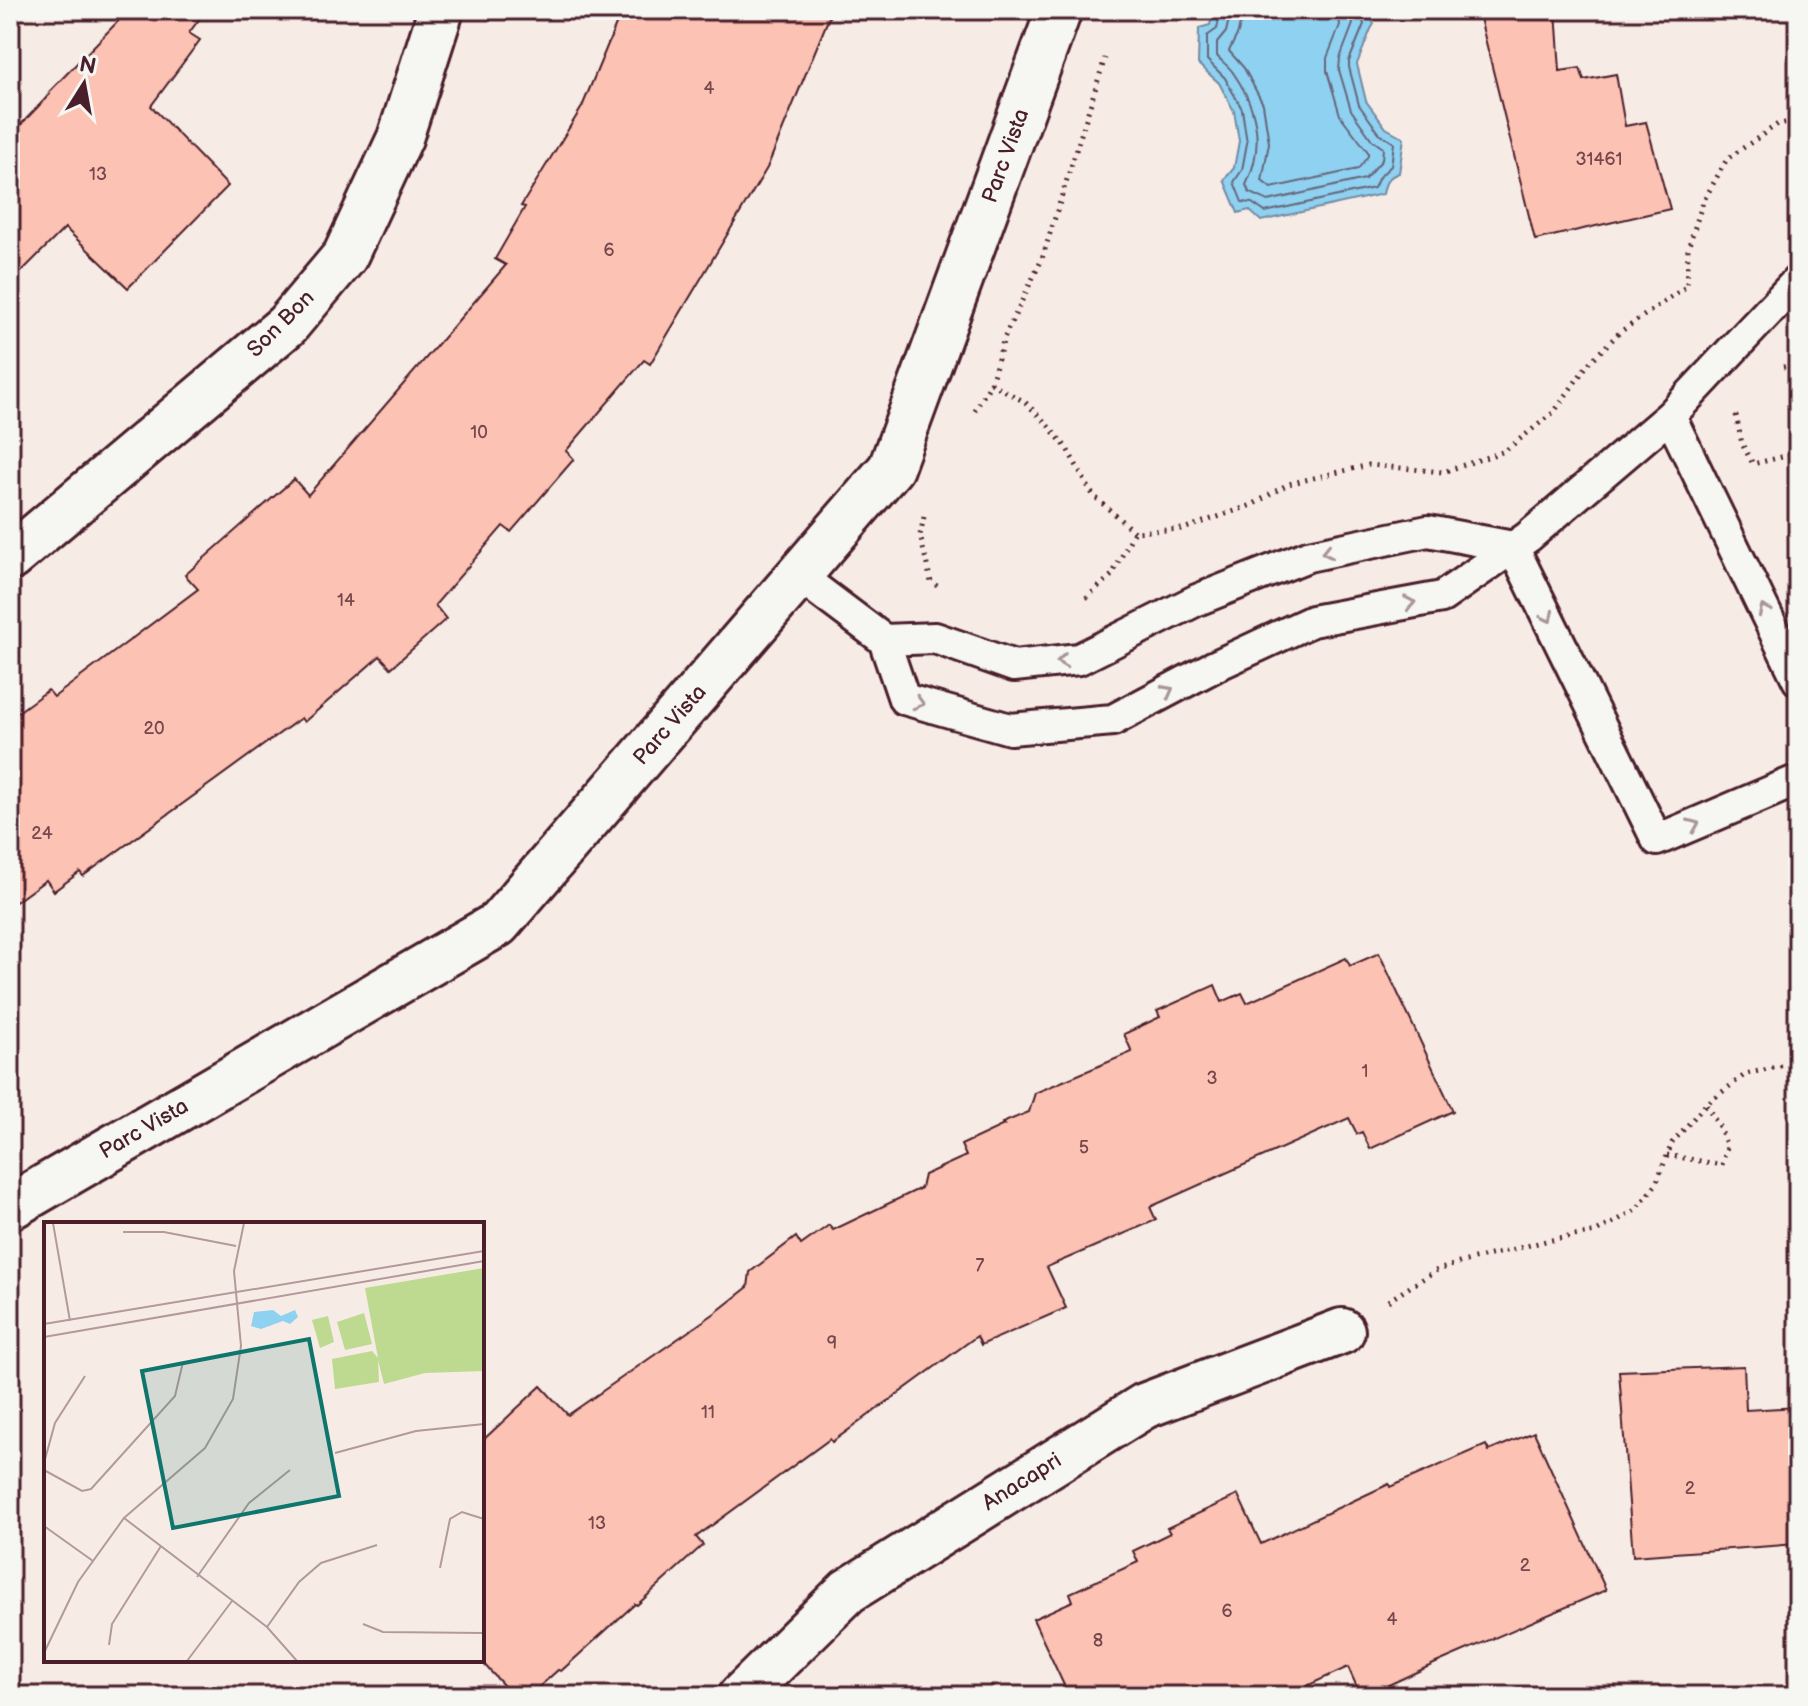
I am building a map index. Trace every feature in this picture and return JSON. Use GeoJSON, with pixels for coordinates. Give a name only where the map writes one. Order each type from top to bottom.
{"type":"FeatureCollection","features":[{"type":"Feature","properties":{"kind":"street","name":"Son Bon"},"geometry":{"type":"LineString","coordinates":[[10,558],[287,325],[345,256],[400,138],[441,10]]}},
{"type":"Feature","properties":{"kind":"street","name":"Parc Vista"},"geometry":{"type":"LineString","coordinates":[[10,1207],[498,924],[891,468],[1059,10]]}},
{"type":"Feature","properties":{"kind":"street","name":"Anacapri"},"geometry":{"type":"LineString","coordinates":[[741,1696],[848,1591],[1144,1406],[1342,1331]]}},
{"type":"Feature","properties":{"kind":"lane"},"geometry":{"type":"LineString","coordinates":[[799,576],[884,640],[904,699],[1010,729],[1113,720],[1215,666],[1312,621],[1442,597],[1528,537],[1670,416],[1798,280]]}},
{"type":"Feature","properties":{"kind":"lane"},"geometry":{"type":"LineString","coordinates":[[1670,416],[1798,680]]}},
{"type":"Feature","properties":{"kind":"lane"},"geometry":{"type":"LineString","coordinates":[[884,640],[935,638],[1014,666],[1079,659],[1197,600],[1308,556],[1428,531],[1513,547]]}},
{"type":"Feature","properties":{"kind":"lane"},"geometry":{"type":"LineString","coordinates":[[1513,547],[1657,840],[1798,780]]}},
{"type":"Feature","properties":{"kind":"path"},"geometry":{"type":"LineString","coordinates":[[971,418],[991,383],[1004,338],[1042,259],[1108,46]]}},
{"type":"Feature","properties":{"kind":"path"},"geometry":{"type":"LineString","coordinates":[[991,383],[1025,402],[1044,421],[1066,447],[1093,495],[1134,532],[1183,529],[1252,505],[1288,484],[1369,465],[1443,472],[1505,451],[1554,412],[1588,364],[1620,332],[1687,286],[1688,248],[1703,202],[1727,159],[1778,124],[1798,121]]}},
{"type":"Feature","properties":{"kind":"path"},"geometry":{"type":"LineString","coordinates":[[1771,370],[1798,364]]}},
{"type":"Feature","properties":{"kind":"path"},"geometry":{"type":"LineString","coordinates":[[1734,402],[1742,444],[1753,464],[1798,453]]}},
{"type":"Feature","properties":{"kind":"path"},"geometry":{"type":"LineString","coordinates":[[926,507],[920,535],[931,582],[944,591]]}},
{"type":"Feature","properties":{"kind":"path"},"geometry":{"type":"LineString","coordinates":[[1084,601],[1112,575],[1134,532]]}},
{"type":"Feature","properties":{"kind":"path"},"geometry":{"type":"LineString","coordinates":[[1342,1331],[1435,1271],[1546,1241],[1596,1232],[1636,1210],[1656,1184],[1672,1143],[1706,1104],[1746,1074],[1798,1062]]}},
{"type":"Feature","properties":{"kind":"path"},"geometry":{"type":"LineString","coordinates":[[1667,1155],[1722,1165],[1727,1147],[1706,1104]]}},
{"type":"Feature","properties":{"kind":"water"},"geometry":{"type":"Polygon","coordinates":[[[1226,10],[1367,10],[1374,24],[1357,64],[1366,101],[1386,128],[1404,138],[1399,173],[1387,181],[1383,194],[1261,221],[1249,210],[1238,213],[1224,180],[1234,168],[1239,141],[1234,111],[1219,83],[1198,64],[1199,28],[1210,25],[1213,13],[1226,10]]]}},
{"type":"Feature","properties":{"kind":"building"},"geometry":{"type":"Polygon","coordinates":[[[129,10],[206,10],[189,33],[200,40],[151,106],[228,186],[128,288],[65,228],[10,283],[10,136],[129,10]]]}},
{"type":"Feature","properties":{"kind":"building"},"geometry":{"type":"Polygon","coordinates":[[[622,10],[832,10],[767,168],[650,364],[644,360],[566,451],[574,459],[511,532],[503,526],[435,605],[446,619],[391,668],[380,656],[304,722],[301,718],[83,876],[80,872],[54,891],[46,880],[10,906],[10,718],[48,690],[54,697],[198,589],[185,575],[294,479],[308,495],[506,265],[495,259],[525,207],[521,206],[582,107],[622,10]]]}},
{"type":"Feature","properties":{"kind":"building"},"geometry":{"type":"Polygon","coordinates":[[[1478,10],[1556,10],[1560,71],[1580,68],[1584,80],[1616,74],[1625,126],[1646,122],[1670,209],[1535,240],[1478,10]]]}},
{"type":"Feature","properties":{"kind":"building"},"geometry":{"type":"Polygon","coordinates":[[[1379,953],[1453,1111],[1370,1149],[1362,1132],[1357,1134],[1349,1118],[1150,1207],[1156,1220],[1047,1267],[1066,1308],[981,1345],[977,1336],[832,1442],[830,1439],[696,1537],[703,1545],[529,1696],[513,1696],[482,1662],[484,1439],[541,1386],[568,1415],[715,1313],[748,1287],[750,1272],[796,1237],[801,1245],[829,1225],[833,1230],[921,1188],[924,1175],[966,1156],[961,1145],[1029,1112],[1035,1093],[1132,1052],[1124,1034],[1160,1017],[1157,1011],[1215,985],[1222,1002],[1242,993],[1247,1003],[1346,958],[1350,966],[1379,953]]]}},
{"type":"Feature","properties":{"kind":"building"},"geometry":{"type":"Polygon","coordinates":[[[1744,1366],[1746,1410],[1798,1407],[1798,1544],[1633,1556],[1619,1371],[1744,1366]]]}},
{"type":"Feature","properties":{"kind":"building"},"geometry":{"type":"Polygon","coordinates":[[[1534,1432],[1606,1590],[1365,1696],[1361,1696],[1348,1667],[1285,1696],[1069,1696],[1033,1619],[1073,1601],[1070,1593],[1138,1562],[1133,1551],[1170,1533],[1167,1528],[1238,1495],[1261,1544],[1389,1484],[1390,1487],[1486,1445],[1489,1451],[1534,1432]]]}}]}
